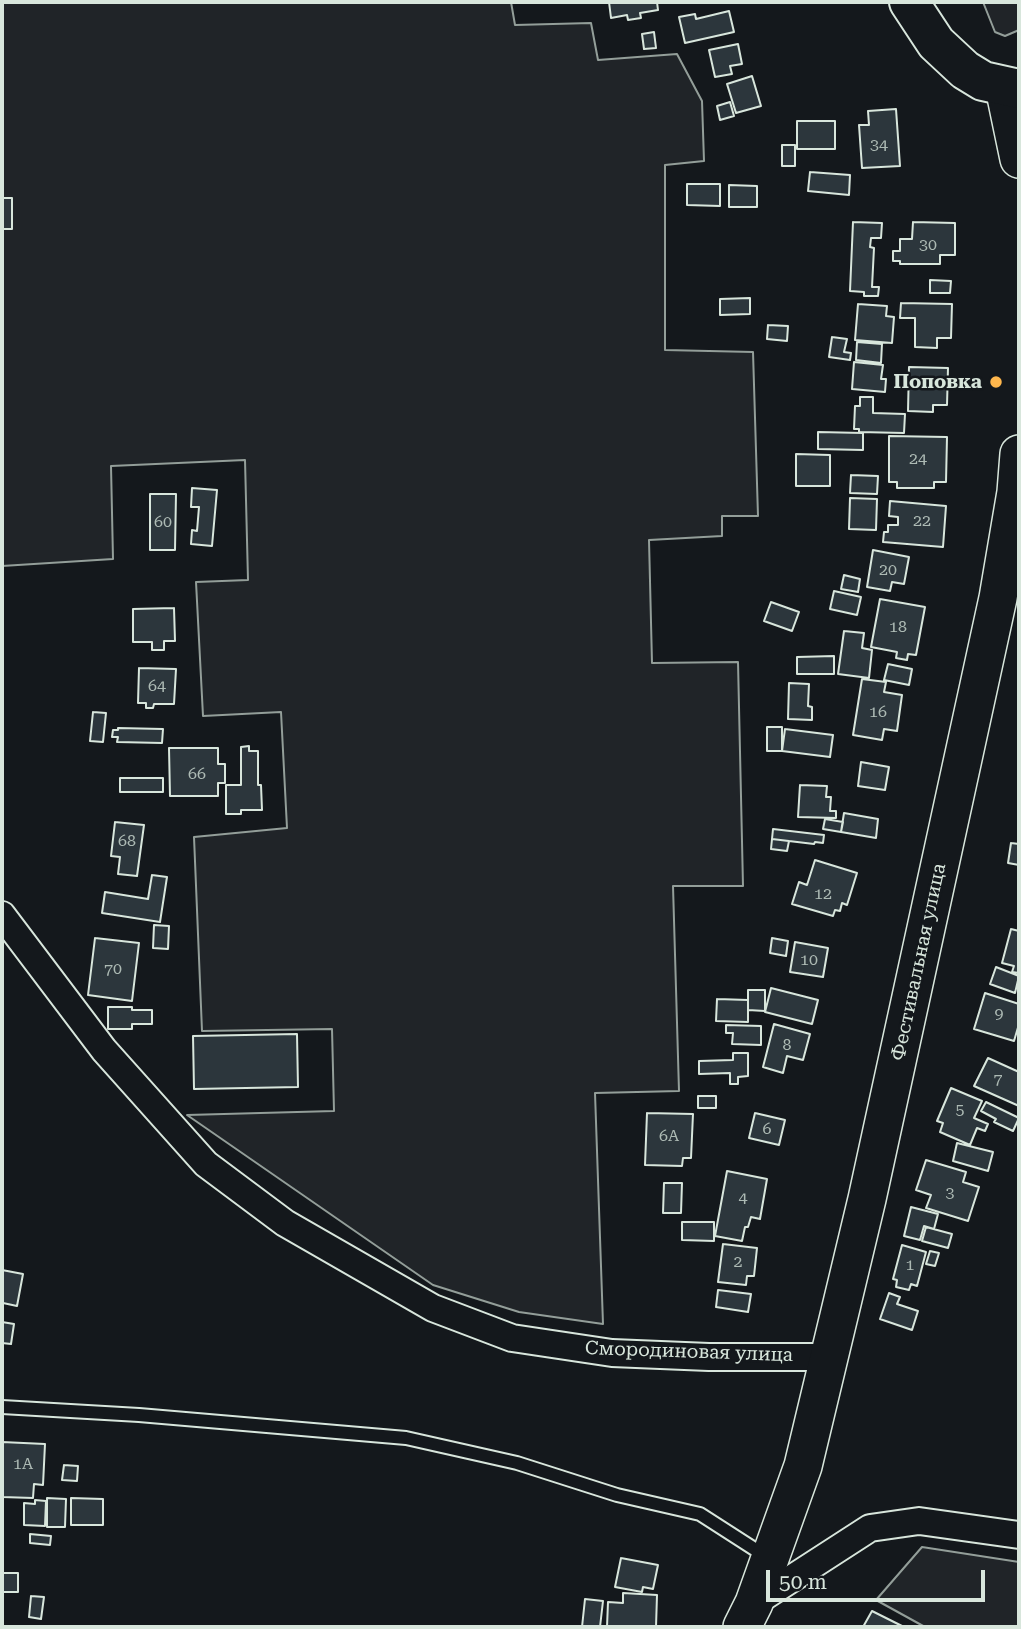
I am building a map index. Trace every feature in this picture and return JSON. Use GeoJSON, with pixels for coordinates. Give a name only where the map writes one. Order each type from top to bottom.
{"type":"FeatureCollection","features":[{"type":"Feature","properties":{"kind":"main road"},"geometry":{"type":"LineString","coordinates":[[909,2],[936,43],[965,70],[983,81],[1012,88]]}},
{"type":"Feature","properties":{"kind":"street"},"geometry":{"type":"LineString","coordinates":[[1012,88],[1019,159]]}},
{"type":"Feature","properties":{"kind":"street","name":"Фестивальная улица"},"geometry":{"type":"LineString","coordinates":[[748,1615],[803,1466],[867,1199],[998,598],[1016,492],[1019,454]]}},
{"type":"Feature","properties":{"kind":"street","name":"Смородиновая улица"},"geometry":{"type":"LineString","coordinates":[[2,915],[104,1050],[206,1164],[285,1223],[433,1308],[512,1338],[612,1353],[709,1357],[830,1357]]}},
{"type":"Feature","properties":{"kind":"street"},"geometry":{"type":"LineString","coordinates":[[748,1615],[870,1528],[919,1521],[1019,1535]]}},
{"type":"Feature","properties":{"kind":"lane"},"geometry":{"type":"LineString","coordinates":[[2,1408],[139,1415],[406,1438],[517,1463],[617,1495],[700,1514],[756,1550],[774,1549]]}},
{"type":"Feature","properties":{"kind":"shaded area"},"geometry":{"type":"Polygon","coordinates":[[[2,2],[511,2],[515,25],[591,23],[598,60],[677,54],[702,101],[704,161],[665,165],[665,350],[753,352],[758,516],[722,516],[722,536],[649,540],[652,663],[738,662],[743,886],[673,886],[679,1091],[595,1093],[603,1324],[519,1312],[433,1285],[187,1115],[334,1111],[332,1029],[202,1031],[194,837],[287,828],[281,712],[203,716],[196,582],[248,580],[245,460],[111,466],[113,559],[2,566],[2,2]]]}},
{"type":"Feature","properties":{"kind":"shaded area"},"geometry":{"type":"Polygon","coordinates":[[[983,2],[1019,2],[1019,30],[1005,36],[995,32],[983,2]]]}},
{"type":"Feature","properties":{"kind":"shaded area"},"geometry":{"type":"Polygon","coordinates":[[[922,1547],[1019,1562],[1019,1627],[925,1627],[876,1600],[922,1547]]]}},
{"type":"Feature","properties":{"kind":"building"},"geometry":{"type":"Polygon","coordinates":[[[609,2],[657,2],[658,10],[640,13],[641,18],[628,20],[627,15],[611,18],[609,2]]]}},
{"type":"Feature","properties":{"kind":"building"},"geometry":{"type":"Polygon","coordinates":[[[729,11],[734,32],[685,43],[679,17],[695,14],[696,19],[729,11]]]}},
{"type":"Feature","properties":{"kind":"building"},"geometry":{"type":"Polygon","coordinates":[[[654,32],[656,48],[644,49],[642,34],[654,32]]]}},
{"type":"Feature","properties":{"kind":"building"},"geometry":{"type":"Polygon","coordinates":[[[738,44],[742,64],[730,66],[732,74],[715,77],[709,50],[738,44]]]}},
{"type":"Feature","properties":{"kind":"building"},"geometry":{"type":"Polygon","coordinates":[[[752,76],[761,106],[736,113],[727,84],[752,76]]]}},
{"type":"Feature","properties":{"kind":"building"},"geometry":{"type":"Polygon","coordinates":[[[730,102],[734,116],[720,120],[717,106],[730,102]]]}},
{"type":"Feature","properties":{"kind":"building"},"geometry":{"type":"Polygon","coordinates":[[[896,109],[900,166],[862,168],[859,125],[869,125],[868,111],[896,109]]]}},
{"type":"Feature","properties":{"kind":"building"},"geometry":{"type":"Polygon","coordinates":[[[797,121],[835,121],[835,149],[797,149],[797,121]]]}},
{"type":"Feature","properties":{"kind":"building"},"geometry":{"type":"Polygon","coordinates":[[[782,145],[795,145],[795,166],[782,166],[782,145]]]}},
{"type":"Feature","properties":{"kind":"building"},"geometry":{"type":"Polygon","coordinates":[[[810,172],[850,175],[849,195],[808,191],[810,172]]]}},
{"type":"Feature","properties":{"kind":"building"},"geometry":{"type":"Polygon","coordinates":[[[687,184],[720,184],[720,206],[687,205],[687,184]]]}},
{"type":"Feature","properties":{"kind":"building"},"geometry":{"type":"Polygon","coordinates":[[[729,185],[757,186],[757,207],[729,207],[729,185]]]}},
{"type":"Feature","properties":{"kind":"building"},"geometry":{"type":"Polygon","coordinates":[[[2,198],[12,198],[12,229],[2,229],[2,198]]]}},
{"type":"Feature","properties":{"kind":"building"},"geometry":{"type":"Polygon","coordinates":[[[853,222],[882,223],[881,238],[871,238],[870,247],[874,248],[872,287],[879,287],[878,296],[864,296],[864,292],[850,291],[853,222]]]}},
{"type":"Feature","properties":{"kind":"building"},"geometry":{"type":"Polygon","coordinates":[[[913,222],[955,223],[955,255],[940,255],[940,264],[900,264],[900,261],[893,261],[893,251],[900,251],[900,239],[912,239],[913,222]]]}},
{"type":"Feature","properties":{"kind":"building"},"geometry":{"type":"Polygon","coordinates":[[[930,280],[951,281],[950,293],[930,293],[930,280]]]}},
{"type":"Feature","properties":{"kind":"building"},"geometry":{"type":"Polygon","coordinates":[[[750,298],[750,314],[720,315],[720,299],[750,298]]]}},
{"type":"Feature","properties":{"kind":"building"},"geometry":{"type":"Polygon","coordinates":[[[901,303],[952,304],[951,338],[937,338],[937,348],[915,347],[915,318],[900,318],[901,303]]]}},
{"type":"Feature","properties":{"kind":"building"},"geometry":{"type":"Polygon","coordinates":[[[858,304],[887,306],[886,316],[894,317],[892,343],[855,340],[858,304]]]}},
{"type":"Feature","properties":{"kind":"building"},"geometry":{"type":"Polygon","coordinates":[[[768,325],[788,326],[787,341],[767,339],[768,325]]]}},
{"type":"Feature","properties":{"kind":"building"},"geometry":{"type":"Polygon","coordinates":[[[832,337],[847,339],[844,352],[851,353],[850,360],[829,357],[832,337]]]}},
{"type":"Feature","properties":{"kind":"building"},"geometry":{"type":"Polygon","coordinates":[[[857,342],[882,344],[881,363],[856,360],[857,342]]]}},
{"type":"Feature","properties":{"kind":"building"},"geometry":{"type":"Polygon","coordinates":[[[854,362],[883,365],[881,379],[886,379],[885,392],[852,389],[854,362]]]}},
{"type":"Feature","properties":{"kind":"building"},"geometry":{"type":"Polygon","coordinates":[[[909,367],[948,368],[947,405],[933,405],[933,412],[908,411],[909,367]]]}},
{"type":"Feature","properties":{"kind":"building"},"geometry":{"type":"Polygon","coordinates":[[[860,397],[873,397],[873,413],[905,414],[904,433],[859,432],[859,429],[854,429],[855,406],[860,406],[860,397]]]}},
{"type":"Feature","properties":{"kind":"building"},"geometry":{"type":"Polygon","coordinates":[[[818,432],[863,433],[863,450],[818,449],[818,432]]]}},
{"type":"Feature","properties":{"kind":"building"},"geometry":{"type":"Polygon","coordinates":[[[889,436],[947,437],[946,482],[934,482],[934,488],[897,488],[897,482],[889,482],[889,436]]]}},
{"type":"Feature","properties":{"kind":"building"},"geometry":{"type":"Polygon","coordinates":[[[796,454],[830,455],[830,486],[796,486],[796,454]]]}},
{"type":"Feature","properties":{"kind":"building"},"geometry":{"type":"Polygon","coordinates":[[[851,475],[878,476],[877,494],[850,493],[851,475]]]}},
{"type":"Feature","properties":{"kind":"building"},"geometry":{"type":"Polygon","coordinates":[[[192,488],[217,490],[212,546],[191,544],[192,530],[197,531],[199,507],[191,507],[192,488]]]}},
{"type":"Feature","properties":{"kind":"building"},"geometry":{"type":"Polygon","coordinates":[[[150,494],[176,494],[175,550],[150,550],[150,494]]]}},
{"type":"Feature","properties":{"kind":"building"},"geometry":{"type":"Polygon","coordinates":[[[850,498],[877,499],[876,530],[849,529],[850,498]]]}},
{"type":"Feature","properties":{"kind":"building"},"geometry":{"type":"Polygon","coordinates":[[[890,501],[946,506],[943,547],[883,542],[888,525],[898,525],[898,517],[889,516],[890,501]]]}},
{"type":"Feature","properties":{"kind":"building"},"geometry":{"type":"Polygon","coordinates":[[[873,550],[909,557],[904,584],[892,582],[890,591],[867,587],[873,550]]]}},
{"type":"Feature","properties":{"kind":"building"},"geometry":{"type":"Polygon","coordinates":[[[844,575],[860,579],[858,592],[841,589],[844,575]]]}},
{"type":"Feature","properties":{"kind":"building"},"geometry":{"type":"Polygon","coordinates":[[[834,591],[861,597],[857,615],[830,609],[834,591]]]}},
{"type":"Feature","properties":{"kind":"building"},"geometry":{"type":"Polygon","coordinates":[[[880,599],[925,607],[916,655],[908,654],[907,660],[896,658],[897,652],[871,647],[880,599]]]}},
{"type":"Feature","properties":{"kind":"building"},"geometry":{"type":"Polygon","coordinates":[[[771,602],[799,612],[792,631],[764,621],[771,602]]]}},
{"type":"Feature","properties":{"kind":"building"},"geometry":{"type":"Polygon","coordinates":[[[174,608],[175,641],[164,641],[164,650],[152,650],[152,642],[133,642],[133,609],[174,608]]]}},
{"type":"Feature","properties":{"kind":"building"},"geometry":{"type":"Polygon","coordinates":[[[844,631],[864,633],[862,648],[872,650],[869,678],[838,674],[844,631]]]}},
{"type":"Feature","properties":{"kind":"building"},"geometry":{"type":"Polygon","coordinates":[[[834,656],[834,674],[797,674],[797,657],[834,656]]]}},
{"type":"Feature","properties":{"kind":"building"},"geometry":{"type":"Polygon","coordinates":[[[888,664],[912,669],[909,685],[884,680],[888,664]]]}},
{"type":"Feature","properties":{"kind":"building"},"geometry":{"type":"Polygon","coordinates":[[[139,668],[176,669],[174,704],[154,704],[153,708],[146,708],[146,703],[138,703],[139,668]]]}},
{"type":"Feature","properties":{"kind":"building"},"geometry":{"type":"Polygon","coordinates":[[[862,679],[886,682],[884,692],[902,695],[897,731],[884,729],[882,740],[853,735],[862,679]]]}},
{"type":"Feature","properties":{"kind":"building"},"geometry":{"type":"Polygon","coordinates":[[[789,683],[809,684],[808,706],[812,707],[812,720],[788,719],[789,683]]]}},
{"type":"Feature","properties":{"kind":"building"},"geometry":{"type":"Polygon","coordinates":[[[93,712],[106,713],[103,742],[90,741],[93,712]]]}},
{"type":"Feature","properties":{"kind":"building"},"geometry":{"type":"Polygon","coordinates":[[[767,727],[782,727],[782,751],[767,751],[767,727]]]}},
{"type":"Feature","properties":{"kind":"building"},"geometry":{"type":"Polygon","coordinates":[[[163,729],[162,743],[117,742],[118,737],[112,737],[113,730],[163,729]]]}},
{"type":"Feature","properties":{"kind":"building"},"geometry":{"type":"Polygon","coordinates":[[[785,729],[833,735],[830,757],[782,751],[785,729]]]}},
{"type":"Feature","properties":{"kind":"building"},"geometry":{"type":"Polygon","coordinates":[[[249,746],[249,751],[258,751],[258,785],[261,785],[262,810],[241,810],[241,814],[226,814],[226,785],[241,785],[241,747],[249,746]]]}},
{"type":"Feature","properties":{"kind":"building"},"geometry":{"type":"Polygon","coordinates":[[[169,748],[218,748],[218,764],[225,764],[225,783],[218,783],[218,796],[170,796],[169,748]]]}},
{"type":"Feature","properties":{"kind":"building"},"geometry":{"type":"Polygon","coordinates":[[[861,762],[889,767],[885,790],[858,786],[861,762]]]}},
{"type":"Feature","properties":{"kind":"building"},"geometry":{"type":"Polygon","coordinates":[[[120,778],[163,778],[163,792],[120,792],[120,778]]]}},
{"type":"Feature","properties":{"kind":"building"},"geometry":{"type":"Polygon","coordinates":[[[800,785],[827,786],[826,797],[831,797],[830,811],[836,811],[836,818],[798,817],[800,785]]]}},
{"type":"Feature","properties":{"kind":"building"},"geometry":{"type":"Polygon","coordinates":[[[844,813],[878,819],[876,838],[841,832],[844,813]]]}},
{"type":"Feature","properties":{"kind":"building"},"geometry":{"type":"Polygon","coordinates":[[[825,819],[843,822],[841,832],[823,829],[825,819]]]}},
{"type":"Feature","properties":{"kind":"building"},"geometry":{"type":"Polygon","coordinates":[[[115,822],[144,825],[137,876],[118,874],[120,857],[111,856],[115,822]]]}},
{"type":"Feature","properties":{"kind":"building"},"geometry":{"type":"Polygon","coordinates":[[[773,829],[824,835],[823,843],[772,839],[773,829]]]}},
{"type":"Feature","properties":{"kind":"building"},"geometry":{"type":"Polygon","coordinates":[[[772,839],[789,841],[787,851],[771,849],[772,839]]]}},
{"type":"Feature","properties":{"kind":"building"},"geometry":{"type":"Polygon","coordinates":[[[1011,843],[1019,844],[1019,865],[1008,863],[1011,843]]]}},
{"type":"Feature","properties":{"kind":"building"},"geometry":{"type":"Polygon","coordinates":[[[815,860],[857,873],[847,905],[842,903],[840,911],[835,910],[833,916],[792,904],[799,882],[807,885],[815,860]]]}},
{"type":"Feature","properties":{"kind":"building"},"geometry":{"type":"Polygon","coordinates":[[[152,875],[167,877],[160,922],[102,913],[105,892],[148,899],[152,875]]]}},
{"type":"Feature","properties":{"kind":"building"},"geometry":{"type":"Polygon","coordinates":[[[154,925],[169,926],[168,949],[153,948],[154,925]]]}},
{"type":"Feature","properties":{"kind":"building"},"geometry":{"type":"Polygon","coordinates":[[[1011,929],[1019,931],[1019,973],[1012,972],[1014,966],[1002,963],[1011,929]]]}},
{"type":"Feature","properties":{"kind":"building"},"geometry":{"type":"Polygon","coordinates":[[[95,938],[139,943],[132,1001],[88,995],[95,938]]]}},
{"type":"Feature","properties":{"kind":"building"},"geometry":{"type":"Polygon","coordinates":[[[772,938],[788,941],[786,956],[770,953],[772,938]]]}},
{"type":"Feature","properties":{"kind":"building"},"geometry":{"type":"Polygon","coordinates":[[[795,942],[828,948],[823,977],[790,972],[795,942]]]}},
{"type":"Feature","properties":{"kind":"building"},"geometry":{"type":"Polygon","coordinates":[[[996,967],[1019,976],[1015,993],[990,984],[996,967]]]}},
{"type":"Feature","properties":{"kind":"building"},"geometry":{"type":"Polygon","coordinates":[[[771,988],[818,1000],[812,1024],[765,1012],[771,988]]]}},
{"type":"Feature","properties":{"kind":"building"},"geometry":{"type":"Polygon","coordinates":[[[748,990],[765,990],[765,1011],[748,1010],[748,990]]]}},
{"type":"Feature","properties":{"kind":"building"},"geometry":{"type":"Polygon","coordinates":[[[985,993],[1019,1004],[1019,1024],[1014,1041],[974,1029],[985,993]]]}},
{"type":"Feature","properties":{"kind":"building"},"geometry":{"type":"Polygon","coordinates":[[[717,999],[748,1000],[748,1022],[716,1021],[717,999]]]}},
{"type":"Feature","properties":{"kind":"building"},"geometry":{"type":"Polygon","coordinates":[[[108,1007],[152,1010],[152,1024],[132,1024],[132,1029],[108,1029],[108,1007]]]}},
{"type":"Feature","properties":{"kind":"building"},"geometry":{"type":"Polygon","coordinates":[[[774,1024],[810,1034],[803,1060],[787,1056],[783,1073],[763,1067],[774,1024]]]}},
{"type":"Feature","properties":{"kind":"building"},"geometry":{"type":"Polygon","coordinates":[[[726,1025],[761,1026],[761,1045],[732,1044],[733,1033],[726,1033],[726,1025]]]}},
{"type":"Feature","properties":{"kind":"building"},"geometry":{"type":"Polygon","coordinates":[[[297,1034],[298,1087],[194,1089],[193,1036],[297,1034]]]}},
{"type":"Feature","properties":{"kind":"building"},"geometry":{"type":"Polygon","coordinates":[[[733,1053],[748,1053],[748,1076],[738,1077],[738,1084],[730,1084],[730,1073],[699,1074],[699,1061],[733,1060],[733,1053]]]}},
{"type":"Feature","properties":{"kind":"building"},"geometry":{"type":"Polygon","coordinates":[[[988,1058],[1019,1072],[1019,1106],[974,1086],[988,1058]]]}},
{"type":"Feature","properties":{"kind":"building"},"geometry":{"type":"Polygon","coordinates":[[[951,1088],[982,1101],[974,1118],[988,1124],[985,1131],[977,1128],[970,1145],[940,1132],[943,1123],[937,1121],[951,1088]]]}},
{"type":"Feature","properties":{"kind":"building"},"geometry":{"type":"Polygon","coordinates":[[[698,1096],[716,1096],[716,1108],[698,1108],[698,1096]]]}},
{"type":"Feature","properties":{"kind":"building"},"geometry":{"type":"Polygon","coordinates":[[[986,1102],[1019,1118],[1013,1131],[994,1122],[996,1119],[981,1111],[986,1102]]]}},
{"type":"Feature","properties":{"kind":"building"},"geometry":{"type":"Polygon","coordinates":[[[647,1113],[693,1114],[691,1158],[683,1158],[682,1166],[645,1165],[647,1113]]]}},
{"type":"Feature","properties":{"kind":"building"},"geometry":{"type":"Polygon","coordinates":[[[755,1113],[785,1120],[779,1145],[749,1138],[755,1113]]]}},
{"type":"Feature","properties":{"kind":"building"},"geometry":{"type":"Polygon","coordinates":[[[957,1143],[993,1152],[988,1171],[953,1161],[957,1143]]]}},
{"type":"Feature","properties":{"kind":"building"},"geometry":{"type":"Polygon","coordinates":[[[926,1160],[966,1172],[963,1182],[979,1187],[968,1221],[926,1208],[931,1195],[916,1190],[926,1160]]]}},
{"type":"Feature","properties":{"kind":"building"},"geometry":{"type":"Polygon","coordinates":[[[727,1171],[767,1179],[760,1219],[751,1217],[748,1227],[745,1227],[742,1241],[715,1236],[727,1171]]]}},
{"type":"Feature","properties":{"kind":"building"},"geometry":{"type":"Polygon","coordinates":[[[664,1183],[682,1183],[681,1213],[663,1213],[664,1183]]]}},
{"type":"Feature","properties":{"kind":"building"},"geometry":{"type":"Polygon","coordinates":[[[911,1207],[938,1214],[934,1229],[924,1226],[920,1240],[904,1236],[911,1207]]]}},
{"type":"Feature","properties":{"kind":"building"},"geometry":{"type":"Polygon","coordinates":[[[682,1222],[714,1222],[714,1241],[682,1240],[682,1222]]]}},
{"type":"Feature","properties":{"kind":"building"},"geometry":{"type":"Polygon","coordinates":[[[926,1227],[952,1234],[948,1248],[922,1241],[926,1227]]]}},
{"type":"Feature","properties":{"kind":"building"},"geometry":{"type":"Polygon","coordinates":[[[723,1244],[757,1248],[754,1276],[747,1276],[746,1285],[718,1282],[723,1244]]]}},
{"type":"Feature","properties":{"kind":"building"},"geometry":{"type":"Polygon","coordinates":[[[902,1245],[926,1252],[917,1286],[911,1284],[909,1290],[896,1287],[897,1280],[893,1279],[902,1245]]]}},
{"type":"Feature","properties":{"kind":"building"},"geometry":{"type":"Polygon","coordinates":[[[930,1251],[939,1253],[935,1266],[926,1264],[930,1251]]]}},
{"type":"Feature","properties":{"kind":"building"},"geometry":{"type":"Polygon","coordinates":[[[2,1270],[23,1274],[17,1306],[3,1303],[2,1307],[2,1270]]]}},
{"type":"Feature","properties":{"kind":"building"},"geometry":{"type":"Polygon","coordinates":[[[718,1290],[751,1294],[748,1312],[716,1307],[718,1290]]]}},
{"type":"Feature","properties":{"kind":"building"},"geometry":{"type":"Polygon","coordinates":[[[889,1293],[900,1297],[897,1304],[918,1311],[912,1330],[880,1319],[889,1293]]]}},
{"type":"Feature","properties":{"kind":"building"},"geometry":{"type":"Polygon","coordinates":[[[2,1322],[14,1324],[11,1344],[2,1343],[2,1322]]]}},
{"type":"Feature","properties":{"kind":"building"},"geometry":{"type":"Polygon","coordinates":[[[2,1442],[45,1444],[43,1485],[34,1484],[33,1498],[2,1497],[2,1442]]]}},
{"type":"Feature","properties":{"kind":"building"},"geometry":{"type":"Polygon","coordinates":[[[64,1465],[78,1466],[77,1481],[62,1480],[64,1465]]]}},
{"type":"Feature","properties":{"kind":"building"},"geometry":{"type":"Polygon","coordinates":[[[47,1498],[66,1499],[65,1527],[47,1527],[47,1498]]]}},
{"type":"Feature","properties":{"kind":"building"},"geometry":{"type":"Polygon","coordinates":[[[71,1498],[103,1499],[103,1525],[71,1525],[71,1498]]]}},
{"type":"Feature","properties":{"kind":"building"},"geometry":{"type":"Polygon","coordinates":[[[35,1500],[46,1501],[45,1526],[24,1525],[24,1503],[35,1504],[35,1500]]]}},
{"type":"Feature","properties":{"kind":"building"},"geometry":{"type":"Polygon","coordinates":[[[30,1534],[51,1536],[50,1545],[30,1543],[30,1534]]]}},
{"type":"Feature","properties":{"kind":"building"},"geometry":{"type":"Polygon","coordinates":[[[621,1558],[658,1565],[653,1589],[643,1587],[642,1592],[615,1587],[621,1558]]]}},
{"type":"Feature","properties":{"kind":"building"},"geometry":{"type":"Polygon","coordinates":[[[2,1573],[18,1573],[18,1592],[2,1592],[2,1573]]]}},
{"type":"Feature","properties":{"kind":"building"},"geometry":{"type":"Polygon","coordinates":[[[623,1593],[657,1595],[656,1627],[607,1627],[608,1602],[623,1603],[623,1593]]]}},
{"type":"Feature","properties":{"kind":"building"},"geometry":{"type":"Polygon","coordinates":[[[31,1596],[44,1597],[41,1619],[29,1617],[31,1596]]]}},
{"type":"Feature","properties":{"kind":"building"},"geometry":{"type":"Polygon","coordinates":[[[585,1599],[603,1601],[600,1627],[582,1627],[585,1599]]]}},
{"type":"Feature","properties":{"kind":"building"},"geometry":{"type":"Polygon","coordinates":[[[872,1611],[904,1627],[863,1627],[872,1611]]]}},
{"type":"Feature","properties":{"kind":"place","name":"Поповка"},"geometry":{"type":"Point","coordinates":[996,382]}}]}
